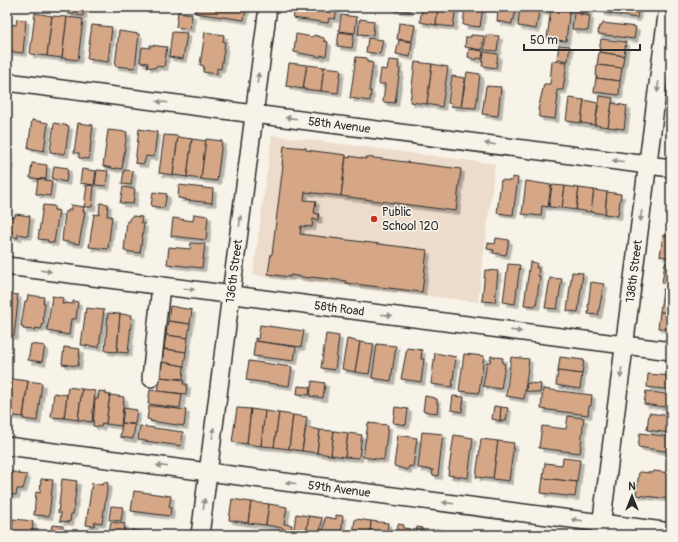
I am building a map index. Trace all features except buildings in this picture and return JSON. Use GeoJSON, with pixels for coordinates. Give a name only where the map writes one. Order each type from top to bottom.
{"type":"FeatureCollection","features":[{"type":"Feature","properties":{"kind":"street","name":"136th Street"},"geometry":{"type":"LineString","coordinates":[[200,535],[268,7]]}},
{"type":"Feature","properties":{"kind":"street","name":"138th Street"},"geometry":{"type":"LineString","coordinates":[[600,529],[668,7]]}},
{"type":"Feature","properties":{"kind":"street","name":"58th Avenue"},"geometry":{"type":"LineString","coordinates":[[7,82],[671,168]]}},
{"type":"Feature","properties":{"kind":"street","name":"58th Road"},"geometry":{"type":"LineString","coordinates":[[7,266],[671,351]]}},
{"type":"Feature","properties":{"kind":"street"},"geometry":{"type":"LineString","coordinates":[[150,378],[161,286]]}},
{"type":"Feature","properties":{"kind":"street","name":"59th Avenue"},"geometry":{"type":"LineString","coordinates":[[7,446],[208,472],[600,529],[671,532]]}},
{"type":"Feature","properties":{"kind":"shaded area","name":"Public School 120"},"geometry":{"type":"Polygon","coordinates":[[[272,135],[495,164],[478,302],[253,275],[272,135]]]}},
{"type":"Feature","properties":{"kind":"place","name":"Public School 120"},"geometry":{"type":"Point","coordinates":[374,219]}}]}
